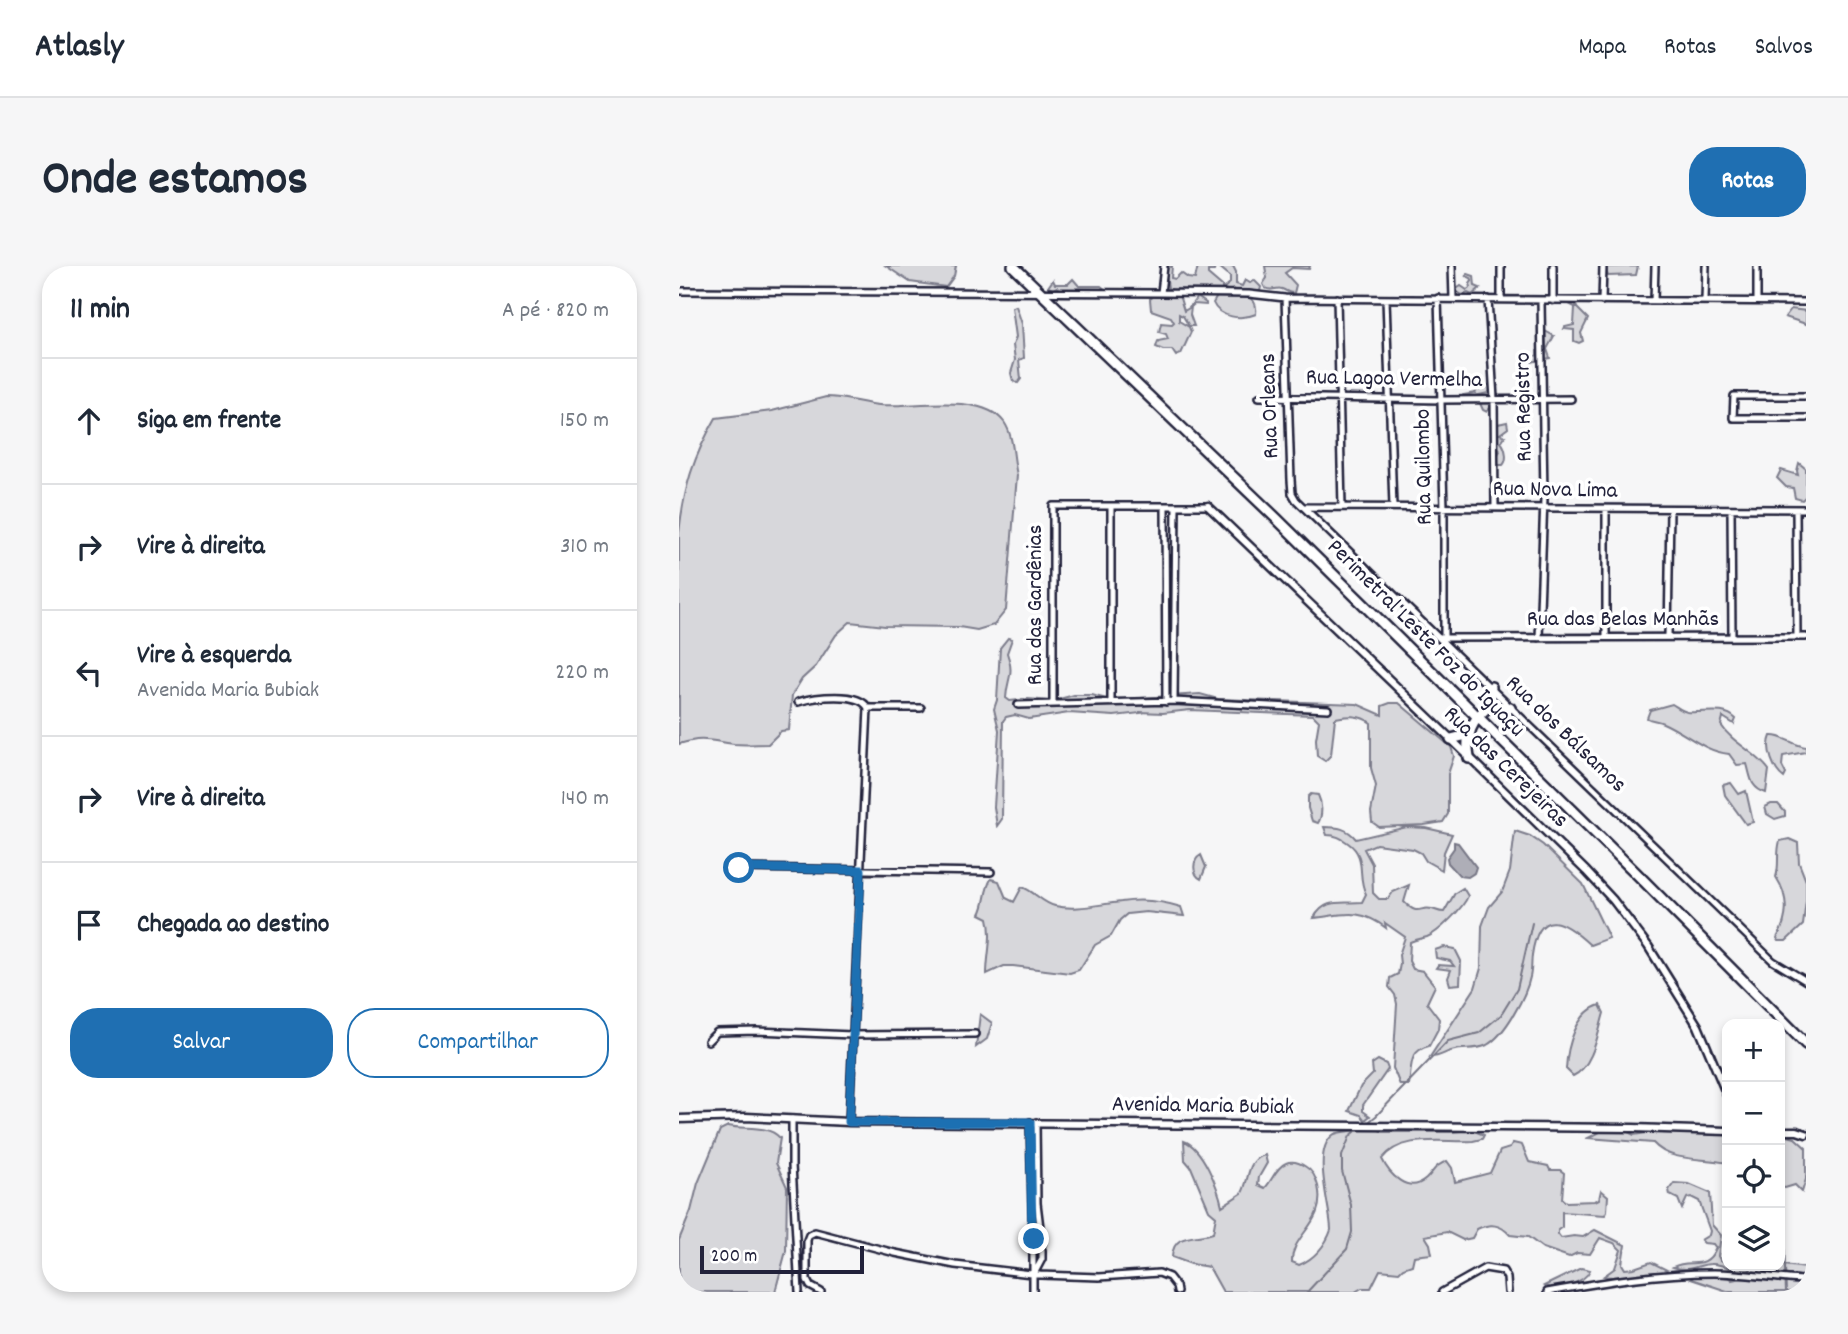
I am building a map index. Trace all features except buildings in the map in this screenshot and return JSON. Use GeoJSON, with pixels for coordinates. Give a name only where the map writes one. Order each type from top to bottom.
{"type":"FeatureCollection","features":[{"type":"Feature","properties":{"kind":"highway","name":"Perimetral Leste Foz do Iguaçu"},"geometry":{"type":"LineString","coordinates":[[1013,266],[1276,518],[1806,1044]]}},
{"type":"Feature","properties":{"kind":"highway"},"geometry":{"type":"LineString","coordinates":[[1489,706],[1491,687]]}},
{"type":"Feature","properties":{"kind":"highway"},"geometry":{"type":"LineString","coordinates":[[1469,758],[1467,734],[1476,716],[1489,706],[1510,708]]}},
{"type":"Feature","properties":{"kind":"highway"},"geometry":{"type":"LineString","coordinates":[[1451,739],[1467,734]]}},
{"type":"Feature","properties":{"kind":"street"},"geometry":{"type":"LineString","coordinates":[[1161,293],[1164,266]]}},
{"type":"Feature","properties":{"kind":"street"},"geometry":{"type":"LineString","coordinates":[[1452,266],[1453,299]]}},
{"type":"Feature","properties":{"kind":"street"},"geometry":{"type":"LineString","coordinates":[[1501,266],[1501,299]]}},
{"type":"Feature","properties":{"kind":"street"},"geometry":{"type":"LineString","coordinates":[[1553,266],[1553,301]]}},
{"type":"Feature","properties":{"kind":"street"},"geometry":{"type":"LineString","coordinates":[[1602,301],[1603,266]]}},
{"type":"Feature","properties":{"kind":"street"},"geometry":{"type":"LineString","coordinates":[[1654,301],[1655,266]]}},
{"type":"Feature","properties":{"kind":"street"},"geometry":{"type":"LineString","coordinates":[[1705,300],[1706,266]]}},
{"type":"Feature","properties":{"kind":"street"},"geometry":{"type":"LineString","coordinates":[[1757,266],[1757,300]]}},
{"type":"Feature","properties":{"kind":"street"},"geometry":{"type":"LineString","coordinates":[[679,291],[1161,293],[1285,298],[1806,302],[1806,295]]}},
{"type":"Feature","properties":{"kind":"street","name":"Rua Orleans"},"geometry":{"type":"LineString","coordinates":[[1285,298],[1292,493],[1305,507]]}},
{"type":"Feature","properties":{"kind":"street"},"geometry":{"type":"LineString","coordinates":[[1337,298],[1342,507]]}},
{"type":"Feature","properties":{"kind":"street","name":"Rua Quilombo"},"geometry":{"type":"LineString","coordinates":[[1438,298],[1444,508],[1442,637]]}},
{"type":"Feature","properties":{"kind":"street"},"geometry":{"type":"LineString","coordinates":[[1386,299],[1393,507]]}},
{"type":"Feature","properties":{"kind":"street"},"geometry":{"type":"LineString","coordinates":[[1488,299],[1494,399],[1495,507]]}},
{"type":"Feature","properties":{"kind":"street","name":"Rua Registro"},"geometry":{"type":"LineString","coordinates":[[1539,638],[1544,508],[1541,301]]}},
{"type":"Feature","properties":{"kind":"street"},"geometry":{"type":"LineString","coordinates":[[1806,396],[1734,396],[1733,418],[1806,418]]}},
{"type":"Feature","properties":{"kind":"street","name":"Rua Lagoa Vermelha"},"geometry":{"type":"LineString","coordinates":[[1259,397],[1571,399]]}},
{"type":"Feature","properties":{"kind":"street","name":"Rua das Gardênias"},"geometry":{"type":"LineString","coordinates":[[1053,704],[1053,506],[1111,506]]}},
{"type":"Feature","properties":{"kind":"street"},"geometry":{"type":"LineString","coordinates":[[1111,703],[1111,506],[1208,506]]}},
{"type":"Feature","properties":{"kind":"street"},"geometry":{"type":"LineString","coordinates":[[1165,506],[1166,702]]}},
{"type":"Feature","properties":{"kind":"street"},"geometry":{"type":"LineString","coordinates":[[1174,701],[1176,506]]}},
{"type":"Feature","properties":{"kind":"street","name":"Rua das Cerejeiras"},"geometry":{"type":"LineString","coordinates":[[1208,506],[1586,871],[1637,930],[1698,1026],[1722,1083]]}},
{"type":"Feature","properties":{"kind":"street","name":"Rua Nova Lima"},"geometry":{"type":"LineString","coordinates":[[1305,507],[1806,509]]}},
{"type":"Feature","properties":{"kind":"street","name":"Rua dos Bálsamos"},"geometry":{"type":"LineString","coordinates":[[1305,507],[1773,961],[1806,981]]}},
{"type":"Feature","properties":{"kind":"street"},"geometry":{"type":"LineString","coordinates":[[1606,509],[1606,637]]}},
{"type":"Feature","properties":{"kind":"street"},"geometry":{"type":"LineString","coordinates":[[1668,637],[1670,509]]}},
{"type":"Feature","properties":{"kind":"street"},"geometry":{"type":"LineString","coordinates":[[1796,509],[1797,637]]}},
{"type":"Feature","properties":{"kind":"street"},"geometry":{"type":"LineString","coordinates":[[1731,510],[1732,637]]}},
{"type":"Feature","properties":{"kind":"street","name":"Rua das Belas Manhãs"},"geometry":{"type":"LineString","coordinates":[[1442,637],[1806,637]]}},
{"type":"Feature","properties":{"kind":"street"},"geometry":{"type":"LineString","coordinates":[[798,702],[814,697],[857,698],[865,702],[868,708],[849,1122]]}},
{"type":"Feature","properties":{"kind":"street"},"geometry":{"type":"LineString","coordinates":[[1018,705],[1174,701],[1328,709]]}},
{"type":"Feature","properties":{"kind":"street"},"geometry":{"type":"LineString","coordinates":[[868,708],[921,708]]}},
{"type":"Feature","properties":{"kind":"street"},"geometry":{"type":"LineString","coordinates":[[739,868],[991,872]]}},
{"type":"Feature","properties":{"kind":"street"},"geometry":{"type":"LineString","coordinates":[[708,1041],[717,1032],[740,1031],[852,1035],[975,1034]]}},
{"type":"Feature","properties":{"kind":"street","name":"Avenida Maria Bubiak"},"geometry":{"type":"LineString","coordinates":[[679,1119],[1633,1128],[1722,1132]]}},
{"type":"Feature","properties":{"kind":"street"},"geometry":{"type":"LineString","coordinates":[[792,1119],[799,1292]]}},
{"type":"Feature","properties":{"kind":"street"},"geometry":{"type":"LineString","coordinates":[[1033,1122],[1042,1244],[1042,1259],[1034,1274]]}},
{"type":"Feature","properties":{"kind":"street"},"geometry":{"type":"LineString","coordinates":[[1033,1122],[1033,1292]]}},
{"type":"Feature","properties":{"kind":"street"},"geometry":{"type":"LineString","coordinates":[[1785,1131],[1797,1131],[1806,1127]]}},
{"type":"Feature","properties":{"kind":"street"},"geometry":{"type":"LineString","coordinates":[[1797,1131],[1806,1135]]}},
{"type":"Feature","properties":{"kind":"street"},"geometry":{"type":"LineString","coordinates":[[821,1292],[810,1286],[807,1280],[807,1240],[809,1235],[815,1232],[895,1254],[1034,1274],[1099,1277],[1159,1273],[1169,1277],[1177,1292]]}},
{"type":"Feature","properties":{"kind":"street"},"geometry":{"type":"LineString","coordinates":[[1033,1244],[1042,1244]]}},
{"type":"Feature","properties":{"kind":"street"},"geometry":{"type":"LineString","coordinates":[[1442,1292],[1485,1268],[1506,1274],[1508,1292]]}},
{"type":"Feature","properties":{"kind":"street"},"geometry":{"type":"LineString","coordinates":[[1547,1292],[1642,1276],[1676,1274],[1717,1273],[1806,1280]]}},
{"type":"Feature","properties":{"kind":"shaded area"},"geometry":{"type":"Polygon","coordinates":[[[886,266],[956,266],[954,276],[946,287],[910,282],[886,266]]]}},
{"type":"Feature","properties":{"kind":"shaded area"},"geometry":{"type":"Polygon","coordinates":[[[1172,266],[1171,278],[1175,279],[1181,273],[1195,279],[1198,266],[1215,266],[1214,271],[1208,271],[1208,274],[1222,286],[1222,291],[1187,292],[1168,288],[1165,268],[1172,266]]]}},
{"type":"Feature","properties":{"kind":"shaded area"},"geometry":{"type":"Polygon","coordinates":[[[1218,266],[1233,266],[1236,284],[1242,286],[1245,280],[1250,283],[1254,280],[1261,287],[1260,291],[1238,292],[1224,288],[1230,283],[1230,276],[1218,266]]]}},
{"type":"Feature","properties":{"kind":"shaded area"},"geometry":{"type":"Polygon","coordinates":[[[1265,266],[1310,266],[1309,269],[1292,268],[1285,273],[1296,285],[1294,293],[1265,288],[1265,266]]]}},
{"type":"Feature","properties":{"kind":"shaded area"},"geometry":{"type":"Polygon","coordinates":[[[1638,266],[1636,275],[1608,276],[1605,267],[1638,266]]]}},
{"type":"Feature","properties":{"kind":"shaded area"},"geometry":{"type":"Polygon","coordinates":[[[1466,276],[1474,276],[1475,286],[1480,288],[1472,295],[1462,295],[1455,290],[1461,286],[1467,290],[1471,287],[1471,278],[1466,276]]]}},
{"type":"Feature","properties":{"kind":"shaded area"},"geometry":{"type":"Polygon","coordinates":[[[1073,279],[1079,286],[1101,286],[1106,290],[1064,291],[1057,287],[1048,287],[1053,280],[1055,284],[1068,284],[1073,279]]]}},
{"type":"Feature","properties":{"kind":"shaded area"},"geometry":{"type":"Polygon","coordinates":[[[1156,295],[1179,295],[1184,311],[1197,297],[1206,303],[1194,304],[1191,307],[1190,315],[1194,326],[1189,326],[1179,314],[1179,321],[1189,327],[1191,332],[1181,354],[1176,356],[1172,350],[1156,347],[1158,341],[1168,339],[1166,334],[1159,332],[1161,323],[1174,322],[1171,317],[1151,310],[1150,299],[1156,295]]]}},
{"type":"Feature","properties":{"kind":"shaded area"},"geometry":{"type":"Polygon","coordinates":[[[1218,295],[1250,298],[1254,301],[1256,314],[1238,317],[1220,312],[1213,303],[1218,295]]]}},
{"type":"Feature","properties":{"kind":"shaded area"},"geometry":{"type":"Polygon","coordinates":[[[1575,301],[1577,308],[1588,319],[1581,333],[1583,341],[1579,343],[1574,341],[1574,330],[1564,329],[1574,325],[1575,307],[1567,303],[1575,301]]]}},
{"type":"Feature","properties":{"kind":"shaded area"},"geometry":{"type":"Polygon","coordinates":[[[1016,306],[1022,324],[1024,358],[1019,360],[1021,379],[1018,383],[1013,381],[1011,373],[1015,360],[1013,345],[1016,337],[1012,307],[1016,306]]]}},
{"type":"Feature","properties":{"kind":"shaded area"},"geometry":{"type":"Polygon","coordinates":[[[1791,309],[1806,311],[1806,324],[1785,317],[1791,309]]]}},
{"type":"Feature","properties":{"kind":"shaded area"},"geometry":{"type":"Polygon","coordinates":[[[1545,331],[1554,336],[1547,349],[1550,358],[1531,362],[1530,359],[1537,355],[1537,351],[1546,349],[1545,331]]]}},
{"type":"Feature","properties":{"kind":"shaded area"},"geometry":{"type":"Polygon","coordinates":[[[1481,384],[1497,386],[1488,393],[1479,395],[1491,400],[1487,412],[1479,401],[1462,402],[1463,395],[1475,393],[1481,384]]]}},
{"type":"Feature","properties":{"kind":"shaded area"},"geometry":{"type":"Polygon","coordinates":[[[826,397],[879,405],[963,404],[994,413],[1004,422],[1011,441],[1017,475],[1006,610],[994,625],[977,630],[850,622],[836,635],[816,666],[802,679],[792,695],[789,730],[781,731],[768,744],[701,740],[679,744],[679,533],[687,487],[701,446],[716,418],[772,411],[826,397]]]}},
{"type":"Feature","properties":{"kind":"shaded area"},"geometry":{"type":"Polygon","coordinates":[[[1507,422],[1508,428],[1500,434],[1505,436],[1501,442],[1505,460],[1503,465],[1498,465],[1496,458],[1500,451],[1494,431],[1498,424],[1507,422]]]}},
{"type":"Feature","properties":{"kind":"shaded area"},"geometry":{"type":"Polygon","coordinates":[[[1799,463],[1806,469],[1806,496],[1802,500],[1795,498],[1793,488],[1786,487],[1777,478],[1781,470],[1798,475],[1799,463]]]}},
{"type":"Feature","properties":{"kind":"shaded area"},"geometry":{"type":"Polygon","coordinates":[[[1008,638],[1012,639],[1007,653],[1010,672],[1006,698],[1010,701],[1052,701],[1074,695],[1092,695],[1110,700],[1200,694],[1218,699],[1357,704],[1382,715],[1382,706],[1399,703],[1451,747],[1454,756],[1448,774],[1448,814],[1443,822],[1424,825],[1379,827],[1372,822],[1376,786],[1371,768],[1371,723],[1358,717],[1335,718],[1331,755],[1325,761],[1317,756],[1319,721],[1313,715],[1190,710],[1114,716],[1069,713],[1029,719],[1015,715],[1006,717],[1003,721],[1002,819],[997,826],[994,807],[999,730],[994,709],[997,700],[1000,648],[1008,638]]]}},
{"type":"Feature","properties":{"kind":"shaded area"},"geometry":{"type":"Polygon","coordinates":[[[1672,704],[1687,712],[1719,712],[1736,719],[1734,724],[1723,717],[1721,725],[1769,770],[1766,793],[1754,785],[1747,764],[1737,765],[1729,754],[1711,749],[1661,722],[1647,718],[1650,710],[1672,704]]]}},
{"type":"Feature","properties":{"kind":"shaded area"},"geometry":{"type":"Polygon","coordinates":[[[1771,736],[1806,747],[1806,752],[1783,756],[1782,766],[1786,774],[1784,778],[1771,759],[1771,736]]]}},
{"type":"Feature","properties":{"kind":"shaded area"},"geometry":{"type":"Polygon","coordinates":[[[1731,783],[1739,794],[1746,791],[1753,822],[1746,824],[1725,795],[1723,785],[1731,783]]]}},
{"type":"Feature","properties":{"kind":"shaded area"},"geometry":{"type":"Polygon","coordinates":[[[1311,794],[1318,795],[1320,802],[1318,823],[1312,821],[1308,808],[1308,797],[1311,794]]]}},
{"type":"Feature","properties":{"kind":"shaded area"},"geometry":{"type":"Polygon","coordinates":[[[1778,804],[1785,816],[1775,819],[1767,814],[1765,807],[1778,804]]]}},
{"type":"Feature","properties":{"kind":"shaded area"},"geometry":{"type":"Polygon","coordinates":[[[1324,827],[1342,829],[1356,839],[1407,827],[1452,834],[1444,852],[1442,870],[1413,849],[1376,844],[1364,849],[1372,864],[1373,893],[1379,899],[1388,899],[1393,892],[1409,885],[1404,902],[1409,906],[1416,910],[1428,908],[1444,912],[1455,893],[1463,888],[1468,896],[1456,913],[1437,930],[1427,937],[1410,942],[1409,961],[1413,969],[1423,971],[1435,986],[1427,1003],[1439,1019],[1438,1029],[1429,1046],[1422,1048],[1414,1056],[1409,1085],[1400,1085],[1393,1068],[1397,1004],[1389,987],[1390,978],[1398,974],[1399,955],[1405,937],[1385,923],[1386,928],[1359,915],[1342,914],[1314,918],[1318,911],[1329,904],[1362,902],[1366,894],[1358,854],[1343,840],[1327,835],[1324,827]]]}},
{"type":"Feature","properties":{"kind":"shaded area"},"geometry":{"type":"Polygon","coordinates":[[[1515,831],[1530,836],[1543,845],[1583,884],[1609,938],[1590,945],[1562,924],[1547,924],[1540,929],[1535,939],[1528,985],[1501,1033],[1483,1047],[1430,1057],[1475,988],[1481,968],[1482,926],[1489,907],[1502,892],[1510,871],[1515,831]]]}},
{"type":"Feature","properties":{"kind":"shaded area"},"geometry":{"type":"Polygon","coordinates":[[[1789,839],[1798,843],[1799,863],[1806,881],[1806,901],[1803,925],[1786,941],[1779,941],[1777,938],[1784,922],[1786,907],[1776,877],[1778,850],[1780,841],[1789,839]]]}},
{"type":"Feature","properties":{"kind":"shaded area"},"geometry":{"type":"Polygon","coordinates":[[[1454,842],[1458,843],[1476,867],[1474,873],[1468,877],[1460,876],[1448,863],[1447,858],[1454,848],[1454,842]]]}},
{"type":"Feature","properties":{"kind":"shaded area"},"geometry":{"type":"Polygon","coordinates":[[[1201,855],[1206,867],[1201,879],[1194,867],[1201,855]]]}},
{"type":"Feature","properties":{"kind":"shaded area"},"geometry":{"type":"Polygon","coordinates":[[[991,879],[999,881],[1006,898],[1014,902],[1022,887],[1055,906],[1080,907],[1151,901],[1181,907],[1184,916],[1146,912],[1127,914],[1120,920],[1111,936],[1095,945],[1079,970],[1070,973],[1004,966],[987,974],[989,925],[988,918],[980,914],[991,879]]]}},
{"type":"Feature","properties":{"kind":"shaded area"},"geometry":{"type":"Polygon","coordinates":[[[1444,947],[1455,949],[1461,961],[1460,984],[1450,985],[1448,978],[1451,970],[1436,968],[1438,965],[1454,966],[1450,961],[1436,958],[1435,950],[1444,947]]]}},
{"type":"Feature","properties":{"kind":"shaded area"},"geometry":{"type":"Polygon","coordinates":[[[1600,1005],[1604,1013],[1594,1049],[1580,1072],[1573,1076],[1566,1069],[1574,1031],[1585,1015],[1600,1005]]]}},
{"type":"Feature","properties":{"kind":"shaded area"},"geometry":{"type":"Polygon","coordinates":[[[980,1014],[992,1023],[987,1039],[976,1047],[980,1014]]]}},
{"type":"Feature","properties":{"kind":"shaded area"},"geometry":{"type":"Polygon","coordinates":[[[1378,1060],[1386,1064],[1388,1069],[1363,1105],[1363,1111],[1370,1116],[1365,1120],[1361,1115],[1349,1111],[1361,1086],[1373,1074],[1372,1064],[1378,1060]]]}},
{"type":"Feature","properties":{"kind":"shaded area"},"geometry":{"type":"Polygon","coordinates":[[[728,1126],[762,1129],[780,1138],[776,1163],[787,1187],[786,1251],[775,1292],[679,1292],[679,1240],[691,1211],[698,1183],[720,1130],[728,1126]]]}},
{"type":"Feature","properties":{"kind":"shaded area"},"geometry":{"type":"Polygon","coordinates":[[[1375,1128],[1383,1132],[1472,1130],[1484,1135],[1482,1139],[1473,1141],[1412,1142],[1390,1151],[1382,1159],[1385,1165],[1400,1181],[1413,1185],[1426,1179],[1447,1161],[1452,1168],[1455,1182],[1490,1173],[1500,1151],[1510,1148],[1513,1143],[1522,1145],[1529,1162],[1564,1173],[1562,1199],[1566,1202],[1595,1201],[1599,1199],[1601,1190],[1608,1196],[1605,1215],[1562,1212],[1562,1227],[1558,1230],[1561,1238],[1583,1237],[1595,1230],[1625,1245],[1622,1264],[1625,1269],[1651,1262],[1671,1272],[1629,1277],[1604,1276],[1615,1268],[1621,1250],[1614,1243],[1600,1238],[1590,1254],[1577,1253],[1569,1257],[1543,1248],[1528,1237],[1510,1235],[1491,1225],[1477,1229],[1472,1238],[1463,1240],[1447,1232],[1425,1236],[1432,1254],[1414,1256],[1412,1265],[1399,1272],[1380,1270],[1371,1288],[1362,1288],[1355,1292],[1223,1292],[1209,1267],[1172,1257],[1173,1249],[1181,1240],[1213,1233],[1216,1216],[1209,1210],[1191,1167],[1185,1160],[1184,1141],[1203,1159],[1222,1206],[1242,1193],[1251,1165],[1259,1157],[1265,1155],[1267,1163],[1259,1177],[1258,1185],[1265,1188],[1279,1168],[1286,1163],[1296,1162],[1311,1171],[1317,1183],[1318,1210],[1293,1252],[1292,1262],[1299,1265],[1319,1251],[1331,1230],[1323,1166],[1327,1143],[1336,1133],[1375,1128]]]}},
{"type":"Feature","properties":{"kind":"shaded area"},"geometry":{"type":"Polygon","coordinates":[[[1602,1131],[1628,1132],[1634,1135],[1659,1131],[1722,1134],[1722,1162],[1678,1157],[1653,1143],[1588,1138],[1602,1131]]]}},
{"type":"Feature","properties":{"kind":"shaded area"},"geometry":{"type":"Polygon","coordinates":[[[1785,1135],[1795,1138],[1806,1148],[1806,1179],[1802,1192],[1795,1185],[1785,1188],[1785,1135]]]}},
{"type":"Feature","properties":{"kind":"shaded area"},"geometry":{"type":"Polygon","coordinates":[[[1674,1183],[1689,1184],[1710,1193],[1712,1225],[1721,1235],[1718,1256],[1722,1265],[1706,1264],[1684,1269],[1673,1267],[1707,1260],[1716,1248],[1713,1244],[1701,1240],[1709,1235],[1710,1231],[1699,1201],[1687,1198],[1682,1209],[1678,1199],[1670,1195],[1669,1190],[1674,1183]]]}},
{"type":"Feature","properties":{"kind":"shaded area"},"geometry":{"type":"Polygon","coordinates":[[[1785,1265],[1806,1268],[1806,1278],[1797,1275],[1765,1276],[1766,1271],[1785,1271],[1785,1265]]]}},
{"type":"Feature","properties":{"kind":"shaded area"},"geometry":{"type":"Polygon","coordinates":[[[1581,1268],[1590,1270],[1582,1279],[1570,1285],[1544,1286],[1581,1268]]]}},
{"type":"Feature","properties":{"kind":"shaded area"},"geometry":{"type":"Polygon","coordinates":[[[1696,1274],[1732,1280],[1760,1278],[1806,1284],[1806,1292],[1730,1292],[1691,1279],[1696,1274]]]}},
{"type":"Feature","properties":{"kind":"waterway"},"geometry":{"type":"LineString","coordinates":[[1366,1124],[1448,1041],[1479,1033],[1501,1015],[1517,989],[1532,923]]}},
{"type":"Feature","properties":{"kind":"waterway"},"geometry":{"type":"LineString","coordinates":[[1307,1292],[1347,1249],[1352,1232],[1351,1205],[1342,1171],[1342,1156],[1350,1136],[1355,1132]]}},
{"type":"Feature","properties":{"kind":"waterway"},"geometry":{"type":"LineString","coordinates":[[1785,1268],[1786,1292]]}},
{"type":"Feature","properties":{"kind":"route"},"geometry":{"type":"LineString","coordinates":[[739,868],[861,870],[849,1122],[1030,1122],[1031,1219],[1034,1239]]}}]}
